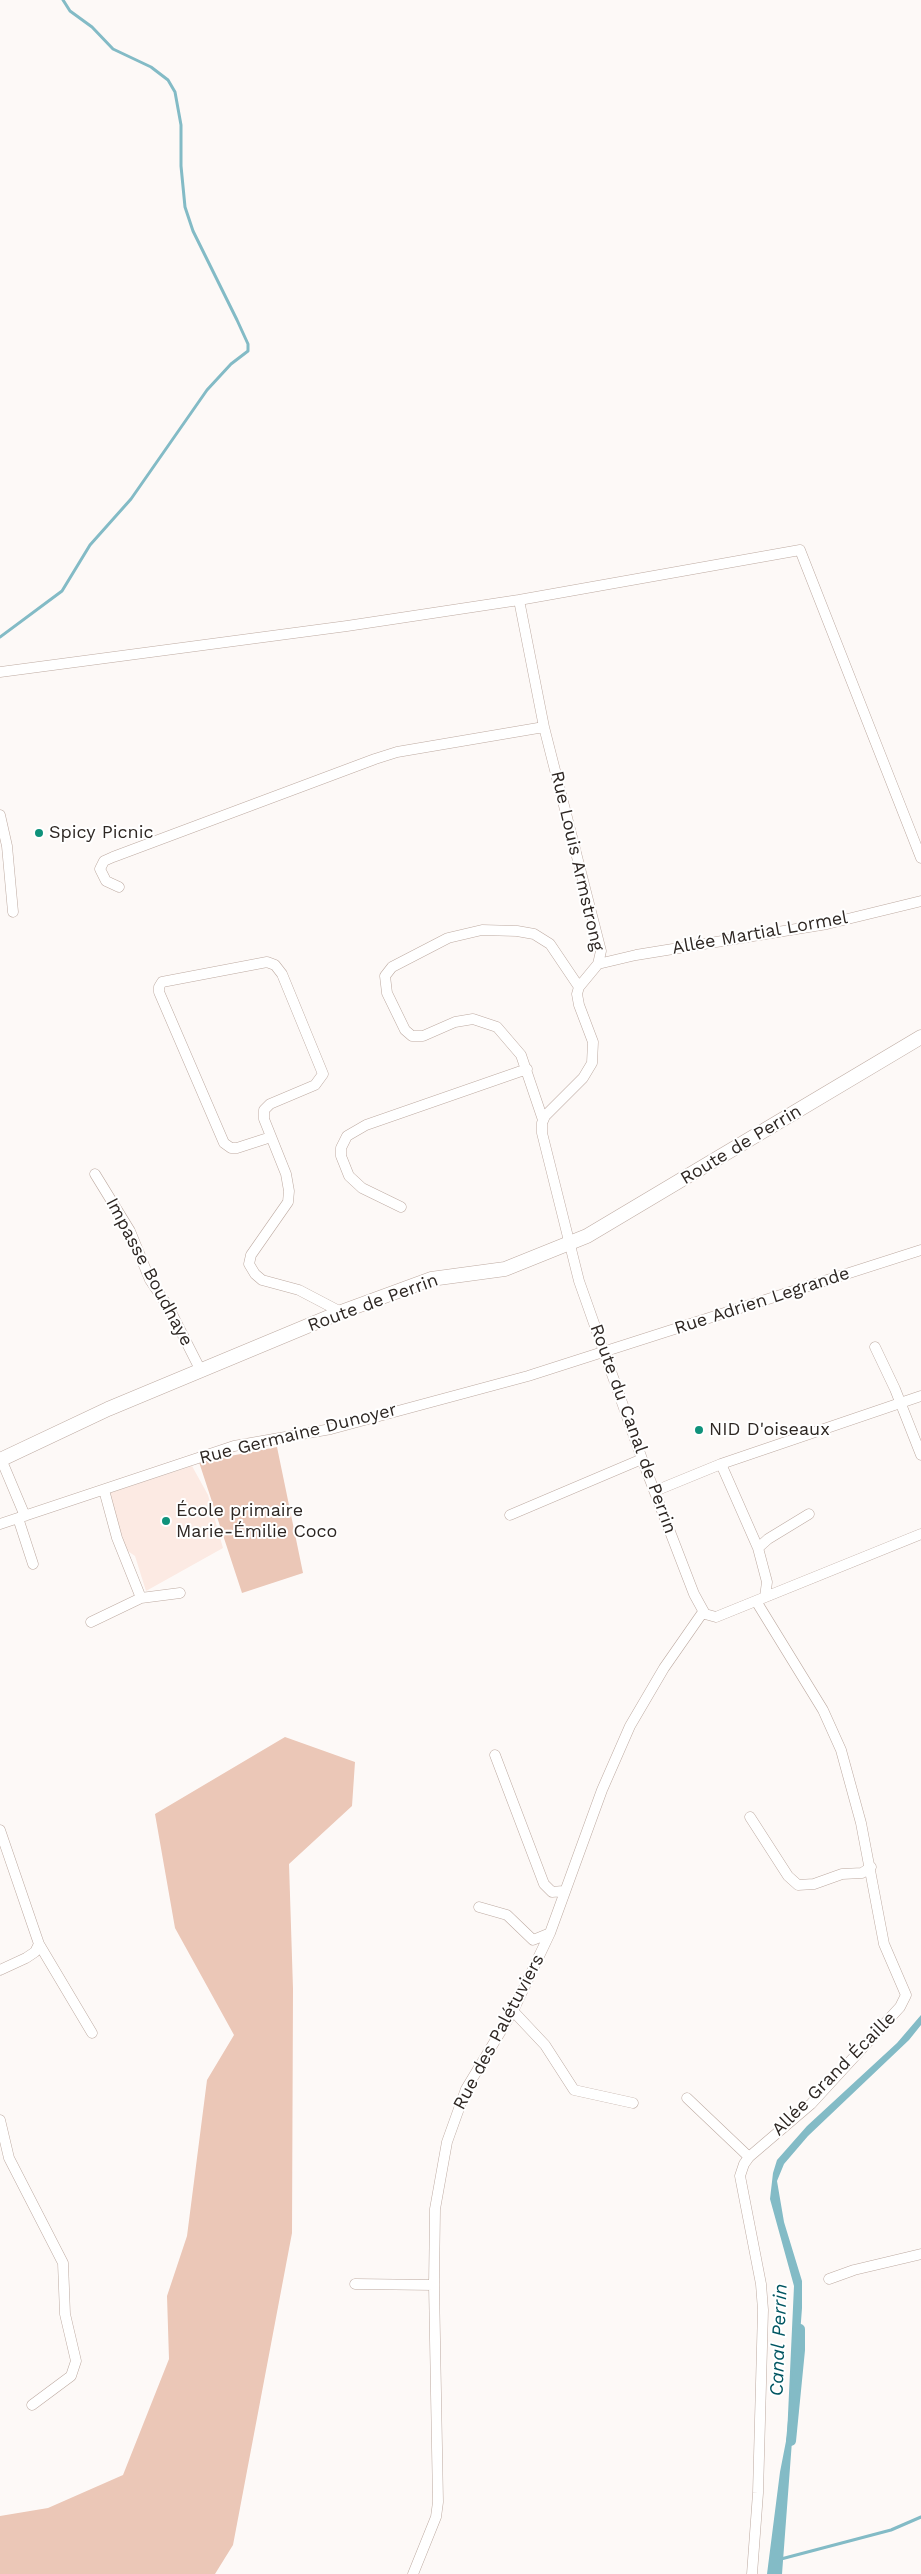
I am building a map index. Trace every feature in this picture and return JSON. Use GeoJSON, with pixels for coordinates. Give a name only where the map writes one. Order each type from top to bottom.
{"type":"FeatureCollection","features":[{"type":"Feature","properties":{"kind":"main road","name":"Route de Perrin"},"geometry":{"type":"LineString","coordinates":[[0,1460],[108,1409],[341,1312],[431,1279],[505,1269],[571,1242],[607,1224],[921,1037]]}},
{"type":"Feature","properties":{"kind":"street"},"geometry":{"type":"LineString","coordinates":[[0,672],[347,626],[519,600],[800,550],[921,858]]}},
{"type":"Feature","properties":{"kind":"street","name":"Rue Louis Armstrong"},"geometry":{"type":"LineString","coordinates":[[519,600],[544,727],[601,946],[598,964],[579,987]]}},
{"type":"Feature","properties":{"kind":"street"},"geometry":{"type":"LineString","coordinates":[[118,887],[106,881],[100,869],[104,861],[113,857],[397,752],[544,727]]}},
{"type":"Feature","properties":{"kind":"street"},"geometry":{"type":"LineString","coordinates":[[0,815],[6,846],[13,912]]}},
{"type":"Feature","properties":{"kind":"street","name":"Allée Martial Lormel"},"geometry":{"type":"LineString","coordinates":[[598,964],[636,955],[827,924],[921,901]]}},
{"type":"Feature","properties":{"kind":"street"},"geometry":{"type":"LineString","coordinates":[[543,1120],[583,1078],[592,1063],[593,1042],[578,1000],[579,987],[550,944],[534,934],[517,931],[482,930],[448,938],[392,967],[386,974],[384,983],[387,993],[409,1034],[419,1037],[455,1022],[480,1019],[497,1027],[505,1034],[521,1056],[543,1120],[542,1133],[571,1242]]}},
{"type":"Feature","properties":{"kind":"street"},"geometry":{"type":"LineString","coordinates":[[271,1137],[237,1148],[231,1148],[224,1143],[160,992],[159,987],[162,982],[263,963],[273,963],[278,967],[323,1074],[315,1085],[265,1108],[264,1119],[286,1174],[290,1191],[288,1202],[251,1255],[250,1267],[262,1280],[300,1290],[341,1312]]}},
{"type":"Feature","properties":{"kind":"street"},"geometry":{"type":"LineString","coordinates":[[401,1207],[372,1194],[349,1176],[341,1156],[343,1141],[347,1136],[366,1125],[527,1069]]}},
{"type":"Feature","properties":{"kind":"street","name":"Impasse Boudhaye"},"geometry":{"type":"LineString","coordinates":[[95,1174],[130,1231],[150,1280],[169,1308],[201,1371]]}},
{"type":"Feature","properties":{"kind":"street","name":"Route du Canal de Perrin"},"geometry":{"type":"LineString","coordinates":[[571,1242],[579,1281],[642,1459],[694,1594],[703,1612]]}},
{"type":"Feature","properties":{"kind":"street","name":"Rue Adrien Legrande"},"geometry":{"type":"LineString","coordinates":[[604,1351],[921,1250]]}},
{"type":"Feature","properties":{"kind":"street"},"geometry":{"type":"LineString","coordinates":[[876,1347],[901,1403],[921,1455]]}},
{"type":"Feature","properties":{"kind":"street","name":"Rue Germaine Dunoyer"},"geometry":{"type":"LineString","coordinates":[[0,1524],[234,1446],[331,1429],[528,1376],[604,1351]]}},
{"type":"Feature","properties":{"kind":"street"},"geometry":{"type":"LineString","coordinates":[[655,1491],[721,1464],[921,1396]]}},
{"type":"Feature","properties":{"kind":"street"},"geometry":{"type":"LineString","coordinates":[[510,1515],[642,1459]]}},
{"type":"Feature","properties":{"kind":"street"},"geometry":{"type":"LineString","coordinates":[[0,1460],[21,1517],[33,1564]]}},
{"type":"Feature","properties":{"kind":"street"},"geometry":{"type":"LineString","coordinates":[[721,1464],[758,1548],[767,1582],[761,1599]]}},
{"type":"Feature","properties":{"kind":"street"},"geometry":{"type":"LineString","coordinates":[[104,1490],[116,1538],[141,1598]]}},
{"type":"Feature","properties":{"kind":"street"},"geometry":{"type":"LineString","coordinates":[[758,1548],[768,1539],[809,1514]]}},
{"type":"Feature","properties":{"kind":"street"},"geometry":{"type":"LineString","coordinates":[[703,1612],[708,1616],[716,1617],[921,1534]]}},
{"type":"Feature","properties":{"kind":"street"},"geometry":{"type":"LineString","coordinates":[[90,1622],[141,1598],[180,1593]]}},
{"type":"Feature","properties":{"kind":"street","name":"Allée Grand Écaille"},"geometry":{"type":"LineString","coordinates":[[752,2574],[758,2492],[763,2336],[761,2284],[740,2176],[744,2164],[749,2157],[811,2104],[855,2058],[905,2000],[904,1989],[884,1944],[871,1867],[851,1782],[832,1726],[761,1599]]}},
{"type":"Feature","properties":{"kind":"street","name":"Rue des Palétuviers"},"geometry":{"type":"LineString","coordinates":[[414,2574],[436,2517],[438,2502],[434,2285],[437,2192],[446,2142],[466,2089],[513,2011],[550,1932],[563,1891],[614,1758],[630,1726],[664,1668],[703,1612]]}},
{"type":"Feature","properties":{"kind":"street"},"geometry":{"type":"LineString","coordinates":[[495,1755],[544,1884],[552,1892],[563,1891]]}},
{"type":"Feature","properties":{"kind":"street"},"geometry":{"type":"LineString","coordinates":[[750,1817],[788,1876],[798,1885],[809,1885],[842,1874],[862,1872],[871,1867]]}},
{"type":"Feature","properties":{"kind":"street"},"geometry":{"type":"LineString","coordinates":[[0,1830],[38,1935],[39,1944],[92,2033]]}},
{"type":"Feature","properties":{"kind":"street"},"geometry":{"type":"LineString","coordinates":[[480,1907],[507,1915],[533,1940],[550,1932]]}},
{"type":"Feature","properties":{"kind":"street"},"geometry":{"type":"LineString","coordinates":[[0,1970],[26,1958],[39,1944]]}},
{"type":"Feature","properties":{"kind":"street"},"geometry":{"type":"LineString","coordinates":[[513,2011],[545,2045],[574,2090],[633,2103]]}},
{"type":"Feature","properties":{"kind":"street"},"geometry":{"type":"LineString","coordinates":[[687,2098],[749,2157]]}},
{"type":"Feature","properties":{"kind":"street"},"geometry":{"type":"LineString","coordinates":[[0,2120],[9,2158],[63,2263],[65,2314],[76,2361],[70,2376],[32,2406]]}},
{"type":"Feature","properties":{"kind":"street"},"geometry":{"type":"LineString","coordinates":[[829,2279],[854,2270],[921,2254]]}},
{"type":"Feature","properties":{"kind":"street"},"geometry":{"type":"LineString","coordinates":[[355,2284],[434,2285]]}},
{"type":"Feature","properties":{"kind":"shaded area"},"geometry":{"type":"Polygon","coordinates":[[[277,1447],[303,1573],[242,1593],[199,1462],[277,1447]]]}},
{"type":"Feature","properties":{"kind":"shaded area","name":"École primaire Marie-Émilie Coco"},"geometry":{"type":"Polygon","coordinates":[[[192,1466],[208,1495],[223,1548],[146,1591],[135,1556],[125,1549],[109,1493],[192,1466]]]}},
{"type":"Feature","properties":{"kind":"shaded area"},"geometry":{"type":"Polygon","coordinates":[[[285,1737],[355,1762],[352,1806],[289,1864],[293,1989],[292,2233],[233,2545],[215,2574],[0,2574],[0,2516],[48,2508],[123,2475],[169,2359],[167,2296],[187,2236],[207,2080],[234,2035],[175,1928],[155,1814],[285,1737]]]}},
{"type":"Feature","properties":{"kind":"water"},"geometry":{"type":"Polygon","coordinates":[[[921,2015],[921,2025],[909,2040],[808,2136],[784,2164],[777,2181],[784,2222],[802,2281],[802,2308],[782,2574],[767,2574],[780,2472],[787,2436],[794,2286],[770,2199],[773,2173],[777,2160],[807,2126],[897,2043],[921,2015]]]}},
{"type":"Feature","properties":{"kind":"waterway"},"geometry":{"type":"LineString","coordinates":[[0,637],[62,591],[90,545],[131,499],[207,390],[231,364],[248,351],[248,344],[193,231],[185,207],[181,166],[181,125],[175,92],[168,80],[151,67],[113,49],[92,27],[70,11],[63,0]]}},
{"type":"Feature","properties":{"kind":"waterway","name":"Canal Perrin"},"geometry":{"type":"LineString","coordinates":[[791,2441],[800,2350],[800,2329]]}},
{"type":"Feature","properties":{"kind":"waterway"},"geometry":{"type":"LineString","coordinates":[[781,2559],[891,2530],[921,2517]]}},
{"type":"Feature","properties":{"kind":"place","name":"Spicy Picnic"},"geometry":{"type":"Point","coordinates":[39,833]}},
{"type":"Feature","properties":{"kind":"place","name":"NID D'oiseaux"},"geometry":{"type":"Point","coordinates":[699,1430]}},
{"type":"Feature","properties":{"kind":"place","name":"École primaire Marie-Émilie Coco"},"geometry":{"type":"Point","coordinates":[166,1521]}}]}
